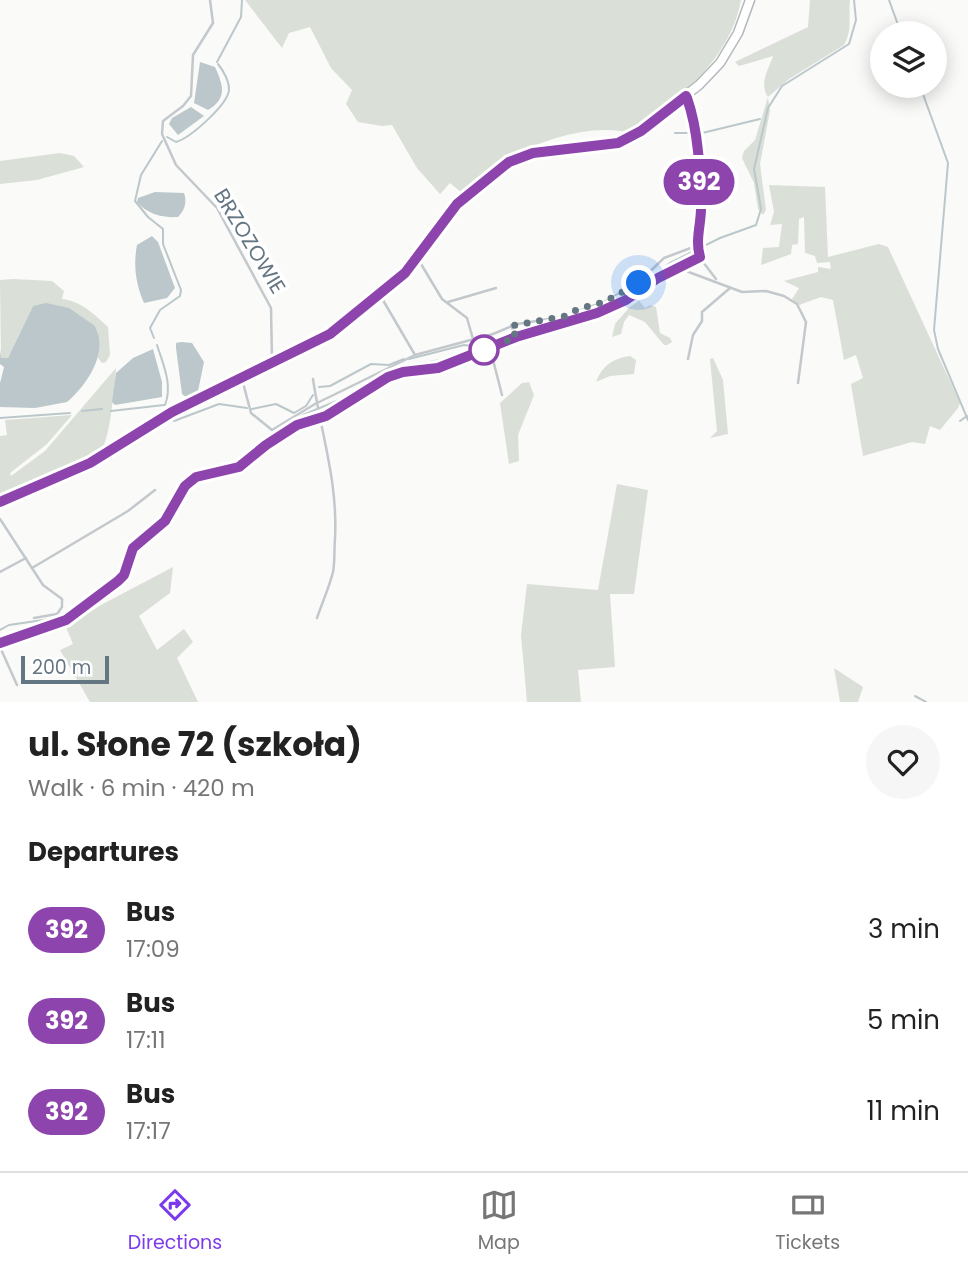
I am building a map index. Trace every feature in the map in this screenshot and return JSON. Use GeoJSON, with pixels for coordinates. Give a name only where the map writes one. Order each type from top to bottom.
{"type":"FeatureCollection","features":[{"type":"Feature","properties":{"kind":"highway"},"geometry":{"type":"LineString","coordinates":[[0,502],[78,469],[167,415],[327,336],[380,295],[418,259],[457,204],[509,162],[533,153],[613,144],[641,131],[724,58],[738,33],[748,0]]}},
{"type":"Feature","properties":{"kind":"street","name":"BRZOZOWIE"},"geometry":{"type":"LineString","coordinates":[[210,0],[213,23],[192,58],[191,96],[183,106],[163,121],[162,134],[176,164],[217,208],[271,308],[273,363]]}},
{"type":"Feature","properties":{"kind":"street"},"geometry":{"type":"LineString","coordinates":[[685,94],[696,132],[701,207],[697,247],[699,255],[717,280]]}},
{"type":"Feature","properties":{"kind":"street"},"geometry":{"type":"LineString","coordinates":[[17,685],[0,645],[66,620],[122,577],[131,550],[165,521],[189,481],[202,475],[239,467],[271,441],[304,422],[321,418],[393,375],[438,368],[490,348],[513,331],[604,302],[639,283],[664,258],[697,247]]}},
{"type":"Feature","properties":{"kind":"street"},"geometry":{"type":"LineString","coordinates":[[242,379],[251,413],[272,430],[315,405],[415,355],[473,339],[604,310],[699,255]]}},
{"type":"Feature","properties":{"kind":"street"},"geometry":{"type":"LineString","coordinates":[[418,259],[438,294],[467,318],[473,339]]}},
{"type":"Feature","properties":{"kind":"street"},"geometry":{"type":"LineString","coordinates":[[678,268],[717,280],[742,292],[761,290],[793,301],[801,309],[806,327],[797,383]]}},
{"type":"Feature","properties":{"kind":"street"},"geometry":{"type":"LineString","coordinates":[[448,302],[496,288]]}},
{"type":"Feature","properties":{"kind":"street"},"geometry":{"type":"LineString","coordinates":[[688,359],[693,335],[702,321],[702,312],[730,288]]}},
{"type":"Feature","properties":{"kind":"street"},"geometry":{"type":"LineString","coordinates":[[380,295],[415,355]]}},
{"type":"Feature","properties":{"kind":"street"},"geometry":{"type":"LineString","coordinates":[[490,348],[502,396]]}},
{"type":"Feature","properties":{"kind":"street"},"geometry":{"type":"LineString","coordinates":[[313,379],[315,405],[321,418],[330,457],[336,511],[334,570],[317,618]]}},
{"type":"Feature","properties":{"kind":"street"},"geometry":{"type":"LineString","coordinates":[[32,568],[135,506],[155,491]]}},
{"type":"Feature","properties":{"kind":"street"},"geometry":{"type":"LineString","coordinates":[[0,519],[43,585],[60,596],[63,603],[57,614],[34,618]]}},
{"type":"Feature","properties":{"kind":"street"},"geometry":{"type":"LineString","coordinates":[[0,572],[26,558]]}},
{"type":"Feature","properties":{"kind":"shaded area"},"geometry":{"type":"Polygon","coordinates":[[[245,0],[741,0],[726,41],[700,76],[667,107],[631,133],[616,130],[585,131],[553,139],[510,157],[462,193],[450,183],[440,194],[417,168],[392,125],[358,122],[346,104],[352,90],[331,68],[310,27],[289,33],[282,48],[245,0]]]}},
{"type":"Feature","properties":{"kind":"shaded area"},"geometry":{"type":"Polygon","coordinates":[[[810,0],[850,0],[849,28],[844,45],[789,79],[768,97],[764,82],[773,56],[739,66],[735,62],[808,27],[810,0]]]}},
{"type":"Feature","properties":{"kind":"shaded area"},"geometry":{"type":"Polygon","coordinates":[[[200,62],[215,67],[222,85],[219,101],[208,110],[194,103],[200,62]]]}},
{"type":"Feature","properties":{"kind":"shaded area"},"geometry":{"type":"Polygon","coordinates":[[[768,97],[770,111],[760,164],[766,210],[763,215],[758,209],[754,183],[742,158],[744,151],[755,140],[768,97]]]}},
{"type":"Feature","properties":{"kind":"shaded area"},"geometry":{"type":"Polygon","coordinates":[[[191,107],[204,116],[178,135],[169,124],[172,118],[191,107]]]}},
{"type":"Feature","properties":{"kind":"shaded area"},"geometry":{"type":"Polygon","coordinates":[[[60,153],[74,156],[84,167],[37,180],[0,184],[0,161],[60,153]]]}},
{"type":"Feature","properties":{"kind":"shaded area"},"geometry":{"type":"Polygon","coordinates":[[[769,185],[825,187],[828,257],[879,244],[888,247],[960,403],[940,430],[930,426],[925,444],[912,442],[863,456],[851,384],[863,378],[856,355],[844,360],[833,300],[821,297],[799,305],[792,299],[799,288],[784,281],[818,272],[818,267],[831,269],[830,262],[817,263],[815,256],[805,253],[804,217],[799,219],[798,244],[792,245],[791,254],[761,265],[763,248],[779,247],[782,224],[770,225],[774,212],[769,185]]]}},
{"type":"Feature","properties":{"kind":"shaded area"},"geometry":{"type":"Polygon","coordinates":[[[155,192],[184,193],[185,206],[178,217],[156,214],[137,202],[138,198],[155,192]]]}},
{"type":"Feature","properties":{"kind":"shaded area"},"geometry":{"type":"Polygon","coordinates":[[[152,236],[158,242],[175,288],[167,298],[144,303],[135,260],[137,245],[152,236]]]}},
{"type":"Feature","properties":{"kind":"shaded area"},"geometry":{"type":"Polygon","coordinates":[[[0,280],[52,281],[64,291],[62,299],[81,306],[98,318],[108,327],[110,355],[106,362],[102,363],[98,358],[98,332],[95,326],[33,306],[8,358],[1,358],[0,280]]]}},
{"type":"Feature","properties":{"kind":"shaded area"},"geometry":{"type":"Polygon","coordinates":[[[636,297],[645,308],[650,305],[656,307],[660,333],[672,342],[664,345],[645,322],[629,315],[621,334],[612,337],[615,324],[628,309],[627,303],[636,297]]]}},
{"type":"Feature","properties":{"kind":"shaded area"},"geometry":{"type":"Polygon","coordinates":[[[46,303],[69,308],[95,326],[99,347],[94,368],[82,387],[67,402],[35,408],[0,407],[0,383],[4,367],[0,364],[0,349],[1,358],[8,358],[33,306],[46,303]]]}},
{"type":"Feature","properties":{"kind":"shaded area"},"geometry":{"type":"Polygon","coordinates":[[[176,343],[192,343],[204,362],[198,391],[186,397],[182,394],[176,348],[176,343]]]}},
{"type":"Feature","properties":{"kind":"shaded area"},"geometry":{"type":"Polygon","coordinates":[[[153,349],[162,382],[162,397],[115,405],[112,402],[116,373],[133,358],[153,349]]]}},
{"type":"Feature","properties":{"kind":"shaded area"},"geometry":{"type":"Polygon","coordinates":[[[630,356],[636,360],[634,374],[610,376],[596,382],[601,371],[609,364],[630,356]]]}},
{"type":"Feature","properties":{"kind":"shaded area"},"geometry":{"type":"Polygon","coordinates":[[[713,358],[723,380],[728,434],[710,438],[717,431],[710,359],[713,358]]]}},
{"type":"Feature","properties":{"kind":"shaded area"},"geometry":{"type":"Polygon","coordinates":[[[116,368],[110,423],[102,448],[93,457],[69,471],[0,497],[0,436],[7,435],[5,420],[72,415],[47,444],[10,473],[11,476],[45,451],[116,368]]]}},
{"type":"Feature","properties":{"kind":"shaded area"},"geometry":{"type":"Polygon","coordinates":[[[529,382],[534,395],[518,435],[519,461],[509,464],[500,403],[522,383],[529,382]]]}},
{"type":"Feature","properties":{"kind":"shaded area"},"geometry":{"type":"Polygon","coordinates":[[[617,484],[648,490],[634,594],[610,594],[615,667],[578,670],[581,702],[527,702],[521,635],[527,584],[598,590],[617,484]]]}},
{"type":"Feature","properties":{"kind":"shaded area"},"geometry":{"type":"Polygon","coordinates":[[[173,567],[170,593],[139,616],[157,650],[184,629],[193,642],[177,658],[198,702],[90,702],[60,650],[73,644],[66,627],[173,567]]]}},
{"type":"Feature","properties":{"kind":"shaded area"},"geometry":{"type":"Polygon","coordinates":[[[834,668],[863,687],[858,702],[840,702],[834,668]]]}},
{"type":"Feature","properties":{"kind":"waterway"},"geometry":{"type":"LineString","coordinates":[[217,62],[241,17],[242,0]]}},
{"type":"Feature","properties":{"kind":"waterway"},"geometry":{"type":"LineString","coordinates":[[0,630],[9,625],[50,619],[75,609],[108,585],[120,572],[128,545],[161,518],[183,481],[198,472],[234,465],[273,433],[303,415],[358,392],[408,366],[440,360],[517,330],[573,317],[634,290],[670,263],[720,238],[756,225],[761,209],[754,169],[768,108],[782,86],[849,44],[856,20],[854,0]]}},
{"type":"Feature","properties":{"kind":"waterway"},"geometry":{"type":"LineString","coordinates":[[889,0],[897,21]]}},
{"type":"Feature","properties":{"kind":"waterway"},"geometry":{"type":"LineString","coordinates":[[167,137],[176,142],[182,139],[208,120],[223,103],[229,86],[218,64]]}},
{"type":"Feature","properties":{"kind":"waterway"},"geometry":{"type":"LineString","coordinates":[[924,98],[948,163],[934,330],[938,349],[968,420]]}},
{"type":"Feature","properties":{"kind":"waterway"},"geometry":{"type":"LineString","coordinates":[[698,134],[760,119]]}},
{"type":"Feature","properties":{"kind":"waterway"},"geometry":{"type":"LineString","coordinates":[[675,133],[694,133]]}},
{"type":"Feature","properties":{"kind":"waterway"},"geometry":{"type":"LineString","coordinates":[[154,338],[150,328],[160,310],[180,296],[181,290],[163,244],[163,229],[148,217],[135,201],[141,175],[162,141]]}},
{"type":"Feature","properties":{"kind":"waterway"},"geometry":{"type":"LineString","coordinates":[[157,345],[168,382],[165,405]]}},
{"type":"Feature","properties":{"kind":"waterway"},"geometry":{"type":"LineString","coordinates":[[409,359],[464,345],[473,346]]}},
{"type":"Feature","properties":{"kind":"waterway"},"geometry":{"type":"LineString","coordinates":[[319,387],[330,386],[371,364],[389,365],[404,359]]}},
{"type":"Feature","properties":{"kind":"waterway"},"geometry":{"type":"LineString","coordinates":[[252,409],[276,404],[294,413],[306,406],[313,395]]}},
{"type":"Feature","properties":{"kind":"waterway"},"geometry":{"type":"LineString","coordinates":[[171,418],[174,421],[219,404],[247,408]]}},
{"type":"Feature","properties":{"kind":"waterway"},"geometry":{"type":"LineString","coordinates":[[111,411],[164,405]]}},
{"type":"Feature","properties":{"kind":"waterway"},"geometry":{"type":"LineString","coordinates":[[82,411],[102,409]]}},
{"type":"Feature","properties":{"kind":"waterway"},"geometry":{"type":"LineString","coordinates":[[0,418],[70,413]]}},
{"type":"Feature","properties":{"kind":"waterway"},"geometry":{"type":"LineString","coordinates":[[960,421],[967,416]]}},
{"type":"Feature","properties":{"kind":"waterway"},"geometry":{"type":"LineString","coordinates":[[915,696],[926,702]]}},
{"type":"Feature","properties":{"kind":"bus line","name":"392"},"geometry":{"type":"LineString","coordinates":[[0,502],[90,463],[172,412],[330,334],[405,273],[457,204],[509,162],[533,153],[618,143],[641,131],[686,96],[696,132],[701,207],[696,246],[700,257],[658,278],[626,300],[597,313],[516,337],[438,368],[403,372],[388,377],[326,416],[297,425],[239,467],[196,477],[185,486],[165,521],[133,548],[124,575],[118,581],[66,620],[0,643]]}},
{"type":"Feature","properties":{"kind":"route"},"geometry":{"type":"LineString","coordinates":[[484,350],[516,337],[511,326],[565,316],[574,310],[604,302],[639,283]]}}]}
